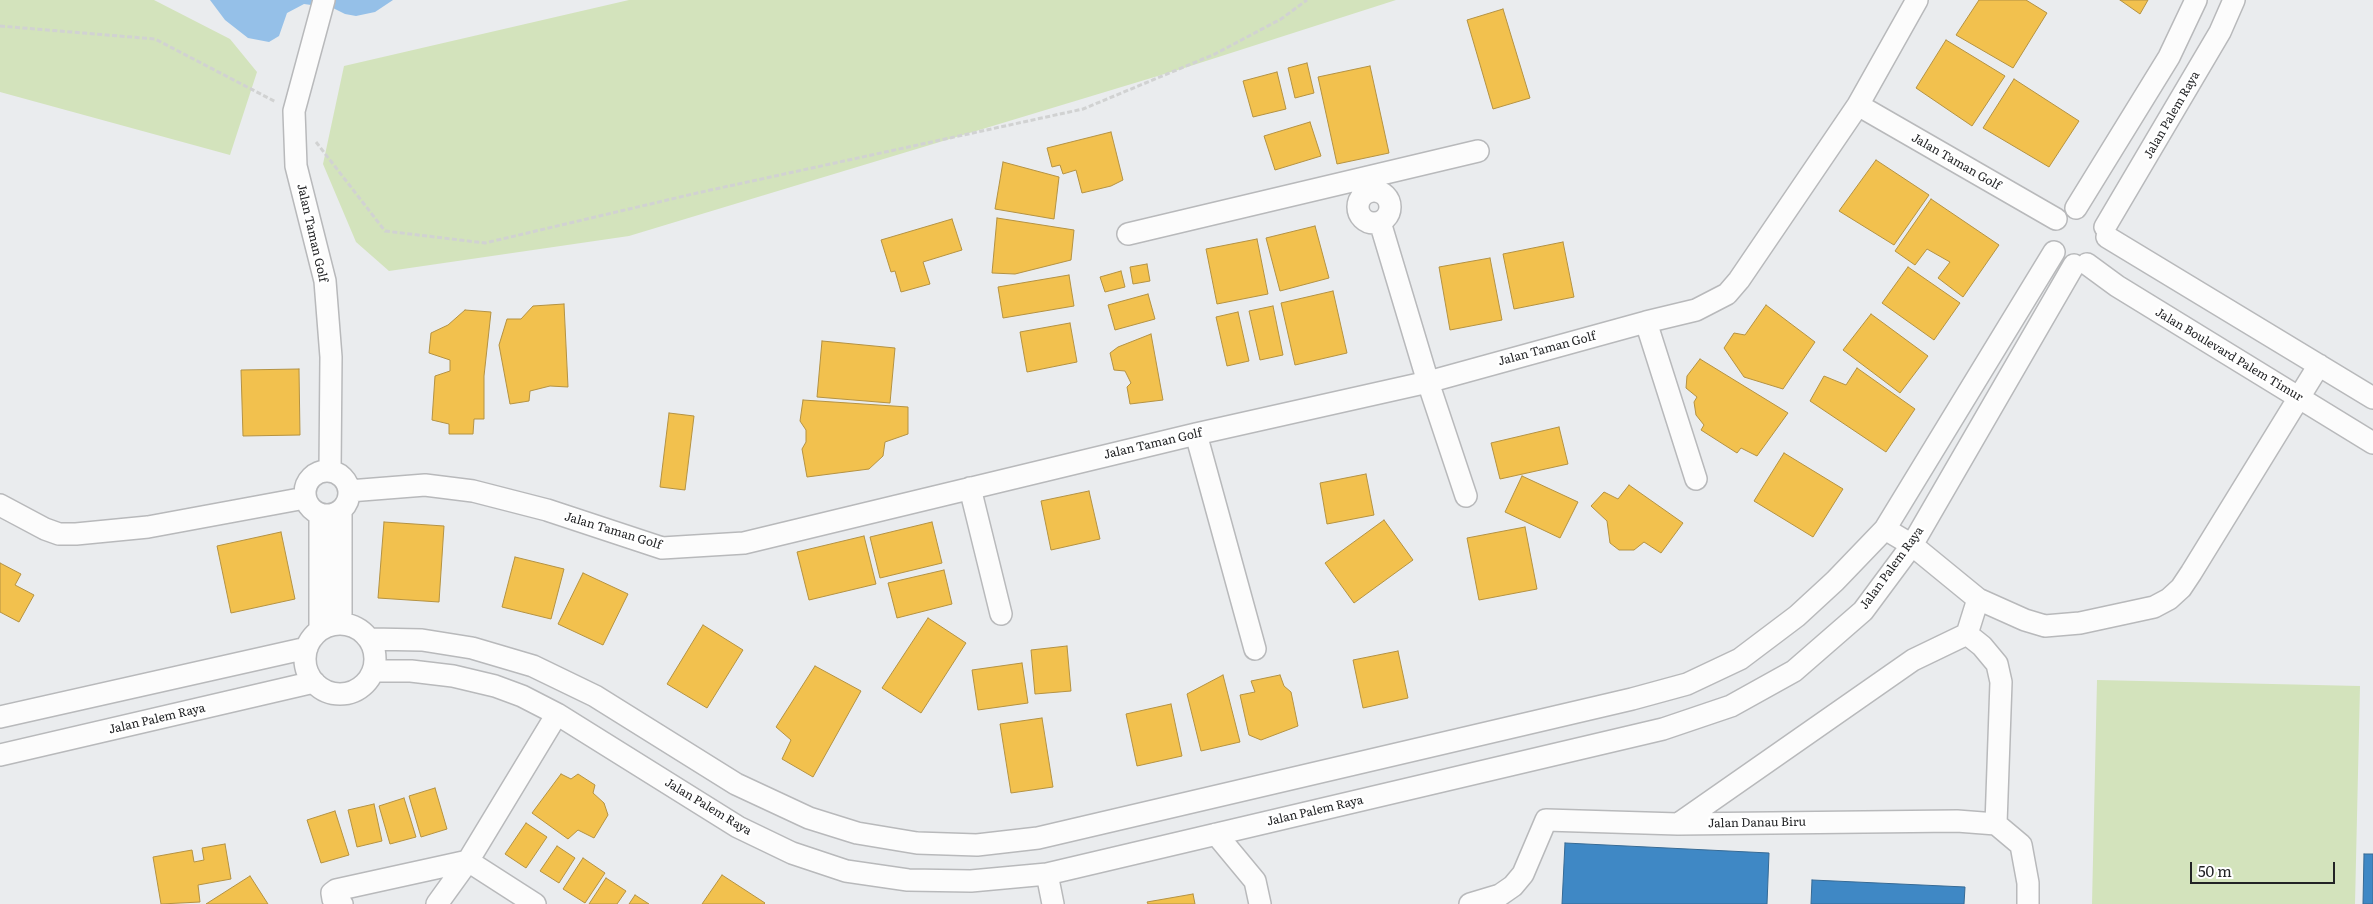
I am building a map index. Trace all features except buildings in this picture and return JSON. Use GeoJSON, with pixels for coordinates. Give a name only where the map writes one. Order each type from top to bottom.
{"type":"FeatureCollection","features":[{"type":"Feature","properties":{"kind":"street","name":"Jalan Taman Golf"},"geometry":{"type":"LineString","coordinates":[[350,491],[425,485],[473,491],[547,510],[662,548],[744,543],[1196,434],[1428,382],[1696,310],[1727,294],[1739,280],[1858,105],[1918,0]]}},
{"type":"Feature","properties":{"kind":"street"},"geometry":{"type":"LineString","coordinates":[[2076,208],[2169,57],[2196,0]]}},
{"type":"Feature","properties":{"kind":"street","name":"Jalan Palem Raya"},"geometry":{"type":"LineString","coordinates":[[2106,232],[2220,32],[2234,0]]}},
{"type":"Feature","properties":{"kind":"street","name":"Jalan Taman Golf"},"geometry":{"type":"LineString","coordinates":[[323,3],[294,111],[296,166],[325,281],[331,357],[330,471]]}},
{"type":"Feature","properties":{"kind":"street","name":"Jalan Taman Golf"},"geometry":{"type":"LineString","coordinates":[[1858,105],[2056,218]]}},
{"type":"Feature","properties":{"kind":"street"},"geometry":{"type":"LineString","coordinates":[[1128,234],[1368,185],[1478,151]]}},
{"type":"Feature","properties":{"kind":"street"},"geometry":{"type":"LineString","coordinates":[[1368,185],[1388,198],[1390,212],[1380,222],[1428,382],[1466,496]]}},
{"type":"Feature","properties":{"kind":"street"},"geometry":{"type":"LineString","coordinates":[[2106,232],[2104,249],[2097,258],[2080,264],[2062,261],[2054,252],[2050,241],[2050,229],[2056,218],[2065,211],[2076,208],[2088,210],[2098,217],[2106,232],[2373,398]]}},
{"type":"Feature","properties":{"kind":"street"},"geometry":{"type":"LineString","coordinates":[[370,639],[439,642],[472,648],[533,666],[595,696],[736,784],[809,818],[857,833],[917,843],[977,845],[1038,838],[1688,684],[1740,659],[1797,616],[1835,581],[1885,529],[2054,252]]}},
{"type":"Feature","properties":{"kind":"street","name":"Jalan Palem Raya"},"geometry":{"type":"LineString","coordinates":[[373,671],[412,671],[452,676],[495,686],[522,696],[557,714],[738,827],[792,853],[846,871],[908,880],[971,881],[1041,874],[1663,730],[1731,706],[1794,671],[1862,611],[1912,545],[2080,264]]}},
{"type":"Feature","properties":{"kind":"street","name":"Jalan Boulevard Palem Timur"},"geometry":{"type":"LineString","coordinates":[[2080,264],[2373,443]]}},
{"type":"Feature","properties":{"kind":"street"},"geometry":{"type":"LineString","coordinates":[[1646,322],[1696,479]]}},
{"type":"Feature","properties":{"kind":"street"},"geometry":{"type":"LineString","coordinates":[[1885,529],[1912,545],[1978,599],[2025,620],[2045,626],[2080,623],[2154,606],[2169,600],[2181,588],[2319,365]]}},
{"type":"Feature","properties":{"kind":"street"},"geometry":{"type":"LineString","coordinates":[[1196,434],[1255,649]]}},
{"type":"Feature","properties":{"kind":"street"},"geometry":{"type":"LineString","coordinates":[[330,471],[343,478],[350,491],[349,499],[341,511],[334,515],[320,514],[313,511],[305,498],[306,484],[311,478],[316,474],[330,471]]}},
{"type":"Feature","properties":{"kind":"street"},"geometry":{"type":"LineString","coordinates":[[970,488],[1001,614]]}},
{"type":"Feature","properties":{"kind":"street"},"geometry":{"type":"LineString","coordinates":[[0,505],[45,529],[59,534],[76,534],[148,527],[305,498]]}},
{"type":"Feature","properties":{"kind":"street"},"geometry":{"type":"LineString","coordinates":[[341,511],[341,624]]}},
{"type":"Feature","properties":{"kind":"street"},"geometry":{"type":"LineString","coordinates":[[320,514],[320,630]]}},
{"type":"Feature","properties":{"kind":"street"},"geometry":{"type":"LineString","coordinates":[[1678,824],[1913,660],[1967,634],[1978,599]]}},
{"type":"Feature","properties":{"kind":"street"},"geometry":{"type":"LineString","coordinates":[[341,624],[352,626],[362,631],[370,639],[376,660],[373,671],[367,681],[358,689],[347,693],[335,693],[324,689],[314,682],[308,672],[305,660],[307,648],[312,638],[320,630],[330,625],[341,624]]}},
{"type":"Feature","properties":{"kind":"street"},"geometry":{"type":"LineString","coordinates":[[1967,634],[1982,646],[1997,664],[2001,682],[1996,824],[2021,845],[2028,883],[2028,904]]}},
{"type":"Feature","properties":{"kind":"street"},"geometry":{"type":"LineString","coordinates":[[0,717],[307,648]]}},
{"type":"Feature","properties":{"kind":"street","name":"Jalan Palem Raya"},"geometry":{"type":"LineString","coordinates":[[0,755],[314,682]]}},
{"type":"Feature","properties":{"kind":"street"},"geometry":{"type":"LineString","coordinates":[[437,904],[468,861],[557,714]]}},
{"type":"Feature","properties":{"kind":"street","name":"Jalan Danau Biru"},"geometry":{"type":"LineString","coordinates":[[1470,904],[1500,895],[1513,886],[1523,874],[1546,820],[1678,824],[1957,821],[1996,824]]}},
{"type":"Feature","properties":{"kind":"street"},"geometry":{"type":"LineString","coordinates":[[1216,834],[1255,881],[1260,904]]}},
{"type":"Feature","properties":{"kind":"street"},"geometry":{"type":"LineString","coordinates":[[342,904],[333,899],[332,893],[336,890],[468,861],[534,904]]}},
{"type":"Feature","properties":{"kind":"street"},"geometry":{"type":"LineString","coordinates":[[1040,904],[1041,874]]}},
{"type":"Feature","properties":{"kind":"street"},"geometry":{"type":"LineString","coordinates":[[1041,874],[1053,904]]}},
{"type":"Feature","properties":{"kind":"path"},"geometry":{"type":"LineString","coordinates":[[315,140],[385,231],[485,243],[697,193],[1083,109],[1215,54],[1281,19],[1307,0]]}},
{"type":"Feature","properties":{"kind":"path"},"geometry":{"type":"LineString","coordinates":[[0,26],[154,39],[294,111]]}},
{"type":"Feature","properties":{"kind":"green space"},"geometry":{"type":"Polygon","coordinates":[[[0,0],[154,0],[230,39],[257,72],[230,155],[0,92],[0,0]]]}},
{"type":"Feature","properties":{"kind":"green space"},"geometry":{"type":"Polygon","coordinates":[[[629,0],[1396,0],[1181,69],[629,236],[389,271],[356,242],[323,164],[344,66],[629,0]]]}},
{"type":"Feature","properties":{"kind":"green space"},"geometry":{"type":"Polygon","coordinates":[[[2097,680],[2360,686],[2355,904],[2092,904],[2097,680]]]}},
{"type":"Feature","properties":{"kind":"water"},"geometry":{"type":"Polygon","coordinates":[[[210,0],[393,0],[375,12],[356,16],[345,14],[333,8],[304,4],[287,13],[279,36],[269,42],[248,38],[225,20],[210,0]]]}}]}
